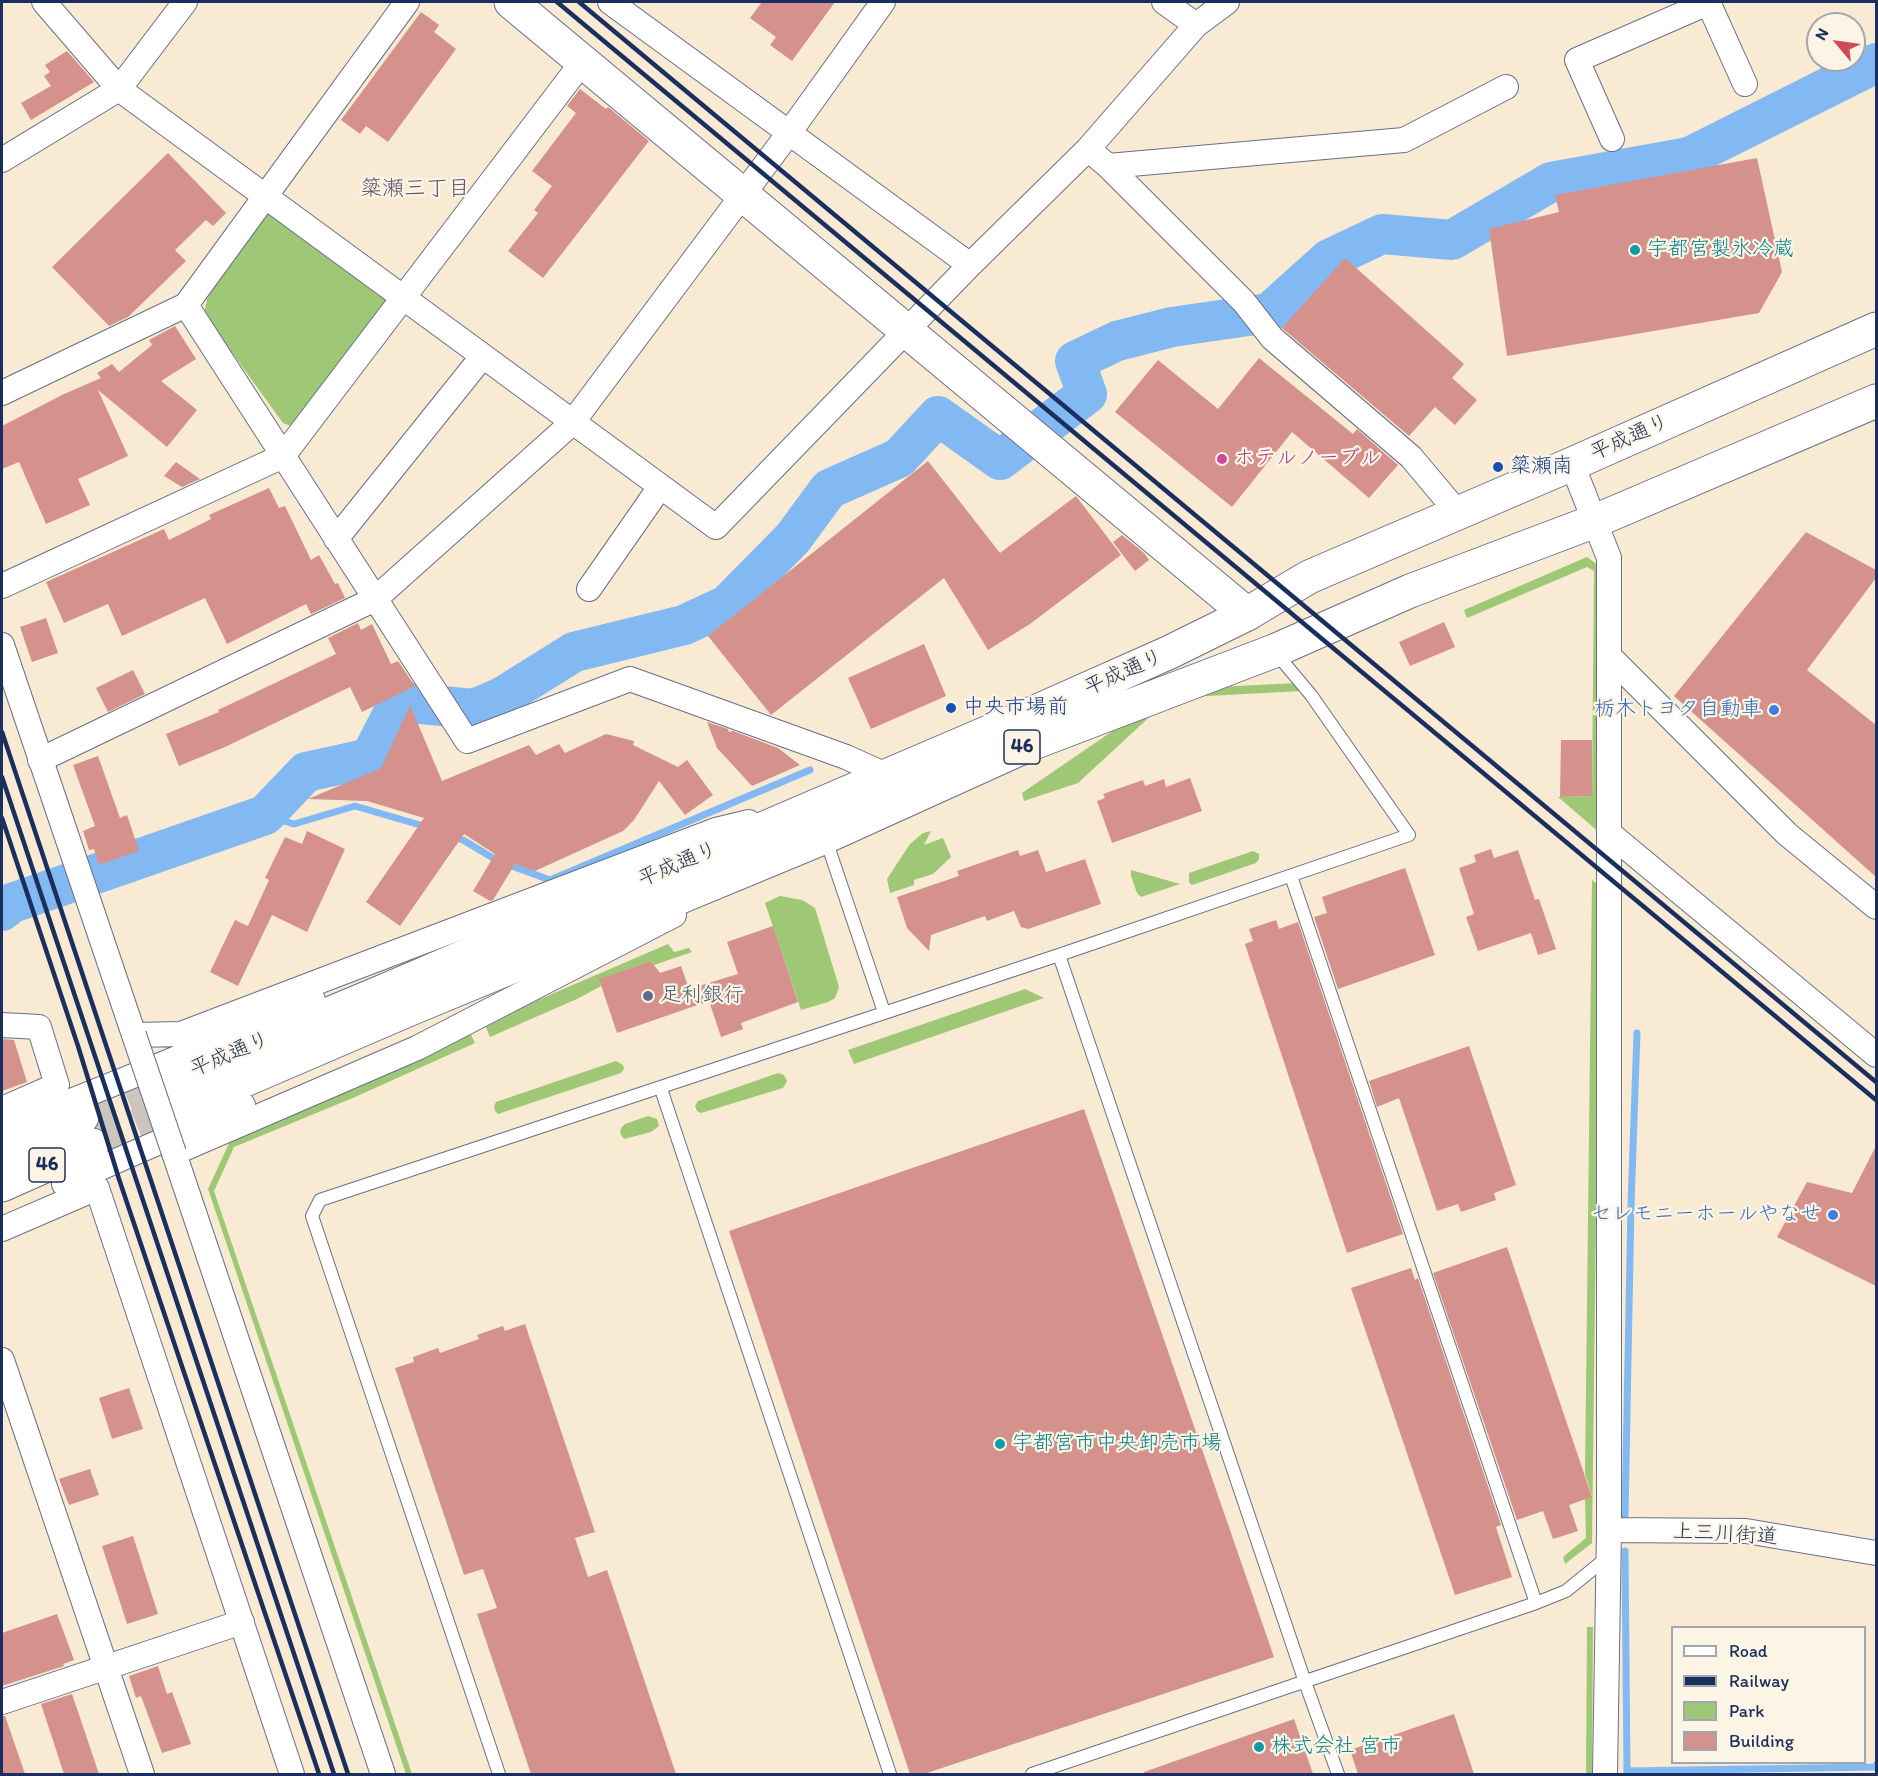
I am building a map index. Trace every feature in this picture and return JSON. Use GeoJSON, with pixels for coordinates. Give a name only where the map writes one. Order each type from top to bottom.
{"type":"FeatureCollection","features":[{"type":"Feature","properties":{"kind":"main road"},"geometry":{"type":"LineString","coordinates":[[512,2],[1246,614]]}},
{"type":"Feature","properties":{"kind":"main road","name":"平成通り"},"geometry":{"type":"LineString","coordinates":[[1876,329],[1572,464],[1309,577],[1246,614],[1170,652],[886,775],[818,822],[410,1009],[169,1096],[389,989],[818,822],[1274,651],[1410,591],[1596,521],[1876,401]]}},
{"type":"Feature","properties":{"kind":"main road","name":"46"},"geometry":{"type":"LineString","coordinates":[[2,1150],[87,1131],[2,1185]]}},
{"type":"Feature","properties":{"kind":"street"},"geometry":{"type":"LineString","coordinates":[[44,2],[119,89],[716,527],[970,265],[1088,149],[1196,26],[1227,2]]}},
{"type":"Feature","properties":{"kind":"street"},"geometry":{"type":"LineString","coordinates":[[2,160],[119,89],[185,2]]}},
{"type":"Feature","properties":{"kind":"street"},"geometry":{"type":"LineString","coordinates":[[2,393],[186,305],[407,2]]}},
{"type":"Feature","properties":{"kind":"street"},"geometry":{"type":"LineString","coordinates":[[40,760],[375,599],[572,423],[789,133],[883,2]]}},
{"type":"Feature","properties":{"kind":"street"},"geometry":{"type":"LineString","coordinates":[[1164,2],[1196,26]]}},
{"type":"Feature","properties":{"kind":"street"},"geometry":{"type":"LineString","coordinates":[[1612,140],[1577,60],[1709,2],[1745,84]]}},
{"type":"Feature","properties":{"kind":"street"},"geometry":{"type":"LineString","coordinates":[[618,4],[970,265]]}},
{"type":"Feature","properties":{"kind":"street"},"geometry":{"type":"LineString","coordinates":[[2,586],[283,456],[583,61]]}},
{"type":"Feature","properties":{"kind":"street"},"geometry":{"type":"LineString","coordinates":[[1108,166],[1404,140],[1506,87]]}},
{"type":"Feature","properties":{"kind":"street"},"geometry":{"type":"LineString","coordinates":[[1088,149],[1108,166],[1244,302],[1272,338],[1411,457],[1458,513]]}},
{"type":"Feature","properties":{"kind":"street"},"geometry":{"type":"LineString","coordinates":[[186,305],[467,741],[630,679],[846,757],[886,775]]}},
{"type":"Feature","properties":{"kind":"street"},"geometry":{"type":"LineString","coordinates":[[336,539],[482,357]]}},
{"type":"Feature","properties":{"kind":"street"},"geometry":{"type":"LineString","coordinates":[[1572,464],[1609,558],[1609,1556],[1605,1774]]}},
{"type":"Feature","properties":{"kind":"street"},"geometry":{"type":"LineString","coordinates":[[589,589],[660,487]]}},
{"type":"Feature","properties":{"kind":"street"},"geometry":{"type":"LineString","coordinates":[[2,645],[383,1774]]}},
{"type":"Feature","properties":{"kind":"street"},"geometry":{"type":"LineString","coordinates":[[1609,656],[1787,834],[1876,907]]}},
{"type":"Feature","properties":{"kind":"street"},"geometry":{"type":"LineString","coordinates":[[134,1035],[181,1034],[716,830],[818,822]]}},
{"type":"Feature","properties":{"kind":"street"},"geometry":{"type":"LineString","coordinates":[[1609,833],[1876,1055]]}},
{"type":"Feature","properties":{"kind":"street"},"geometry":{"type":"LineString","coordinates":[[174,1154],[417,1048],[689,907],[410,1009]]}},
{"type":"Feature","properties":{"kind":"street"},"geometry":{"type":"LineString","coordinates":[[2,1129],[366,978],[385,956]]}},
{"type":"Feature","properties":{"kind":"street"},"geometry":{"type":"LineString","coordinates":[[2,1024],[39,1027],[57,1085],[2,1108]]}},
{"type":"Feature","properties":{"kind":"street"},"geometry":{"type":"LineString","coordinates":[[2,1212],[194,1126],[384,1045],[404,1040],[417,1048]]}},
{"type":"Feature","properties":{"kind":"street"},"geometry":{"type":"LineString","coordinates":[[2,1229],[97,1188],[292,1774]]}},
{"type":"Feature","properties":{"kind":"street"},"geometry":{"type":"LineString","coordinates":[[2,1360],[142,1774]]}},
{"type":"Feature","properties":{"kind":"street","name":"上三川街道"},"geometry":{"type":"LineString","coordinates":[[1609,1530],[1746,1531],[1876,1553]]}},
{"type":"Feature","properties":{"kind":"street"},"geometry":{"type":"LineString","coordinates":[[2,1702],[242,1622]]}},
{"type":"Feature","properties":{"kind":"lane"},"geometry":{"type":"LineString","coordinates":[[499,1774],[312,1216],[321,1200],[661,1089],[1409,835],[1311,695],[1274,651]]}},
{"type":"Feature","properties":{"kind":"lane"},"geometry":{"type":"LineString","coordinates":[[818,822],[884,1012]]}},
{"type":"Feature","properties":{"kind":"lane"},"geometry":{"type":"LineString","coordinates":[[1291,876],[1536,1603]]}},
{"type":"Feature","properties":{"kind":"lane"},"geometry":{"type":"LineString","coordinates":[[1059,955],[1338,1774]]}},
{"type":"Feature","properties":{"kind":"lane"},"geometry":{"type":"LineString","coordinates":[[661,1089],[890,1774]]}},
{"type":"Feature","properties":{"kind":"lane"},"geometry":{"type":"LineString","coordinates":[[1032,1774],[1536,1603],[1566,1591],[1609,1556]]}},
{"type":"Feature","properties":{"kind":"green space"},"geometry":{"type":"Polygon","coordinates":[[[266,213],[281,214],[388,294],[389,307],[296,428],[283,423],[204,314],[208,295],[266,213]]]}},
{"type":"Feature","properties":{"kind":"green space"},"geometry":{"type":"Polygon","coordinates":[[[1587,557],[1602,568],[1600,833],[1558,797],[1592,796],[1594,571],[1587,567],[1467,618],[1464,610],[1587,557]]]}},
{"type":"Feature","properties":{"kind":"green space"},"geometry":{"type":"Polygon","coordinates":[[[1298,683],[1301,691],[1170,698],[1078,783],[1024,801],[1022,793],[1174,689],[1298,683]]]}},
{"type":"Feature","properties":{"kind":"green space"},"geometry":{"type":"Polygon","coordinates":[[[931,831],[924,845],[943,838],[951,857],[933,874],[914,880],[914,885],[890,893],[887,879],[910,844],[923,833],[931,831]]]}},
{"type":"Feature","properties":{"kind":"green space"},"geometry":{"type":"Polygon","coordinates":[[[1253,851],[1259,854],[1256,863],[1192,885],[1189,882],[1189,873],[1253,851]]]}},
{"type":"Feature","properties":{"kind":"green space"},"geometry":{"type":"Polygon","coordinates":[[[1131,870],[1180,884],[1141,897],[1137,893],[1131,870]]]}},
{"type":"Feature","properties":{"kind":"green space"},"geometry":{"type":"Polygon","coordinates":[[[1592,880],[1600,886],[1592,1543],[1565,1564],[1563,1557],[1586,1538],[1585,1499],[1592,1496],[1585,1474],[1592,880]]]}},
{"type":"Feature","properties":{"kind":"green space"},"geometry":{"type":"Polygon","coordinates":[[[780,896],[802,900],[815,908],[839,987],[835,998],[828,1002],[801,1010],[765,903],[780,896]]]}},
{"type":"Feature","properties":{"kind":"green space"},"geometry":{"type":"Polygon","coordinates":[[[668,944],[674,952],[689,948],[692,952],[654,965],[651,961],[600,979],[601,986],[579,998],[490,1037],[485,1025],[496,1018],[668,944]]]}},
{"type":"Feature","properties":{"kind":"green space"},"geometry":{"type":"Polygon","coordinates":[[[1025,989],[1044,998],[854,1064],[848,1050],[1025,989]]]}},
{"type":"Feature","properties":{"kind":"green space"},"geometry":{"type":"Polygon","coordinates":[[[470,1033],[475,1043],[355,1097],[234,1147],[214,1191],[412,1774],[406,1774],[208,1189],[230,1141],[421,1059],[470,1033]]]}},
{"type":"Feature","properties":{"kind":"green space"},"geometry":{"type":"Polygon","coordinates":[[[616,1061],[623,1065],[624,1069],[621,1073],[498,1114],[495,1111],[496,1102],[616,1061]]]}},
{"type":"Feature","properties":{"kind":"green space"},"geometry":{"type":"Polygon","coordinates":[[[778,1073],[784,1075],[787,1081],[783,1088],[701,1113],[697,1111],[695,1106],[698,1101],[778,1073]]]}},
{"type":"Feature","properties":{"kind":"green space"},"geometry":{"type":"Polygon","coordinates":[[[648,1116],[657,1119],[659,1126],[651,1132],[624,1139],[620,1133],[625,1124],[648,1116]]]}},
{"type":"Feature","properties":{"kind":"green space"},"geometry":{"type":"Polygon","coordinates":[[[1587,1627],[1593,1627],[1592,1774],[1586,1774],[1587,1627]]]}},
{"type":"Feature","properties":{"kind":"water"},"geometry":{"type":"Polygon","coordinates":[[[10,898],[17,915],[2,926],[2,903],[10,898]]]}},
{"type":"Feature","properties":{"kind":"building"},"geometry":{"type":"Polygon","coordinates":[[[762,2],[835,2],[792,61],[770,45],[776,37],[750,18],[762,2]]]}},
{"type":"Feature","properties":{"kind":"building"},"geometry":{"type":"Polygon","coordinates":[[[421,12],[439,25],[434,32],[456,49],[388,142],[366,126],[360,134],[341,120],[421,12]]]}},
{"type":"Feature","properties":{"kind":"building"},"geometry":{"type":"Polygon","coordinates":[[[67,51],[94,82],[31,120],[21,103],[51,86],[44,76],[50,72],[45,65],[67,51]]]}},
{"type":"Feature","properties":{"kind":"building"},"geometry":{"type":"Polygon","coordinates":[[[580,89],[606,109],[608,107],[649,141],[543,278],[508,251],[538,213],[534,210],[552,186],[532,171],[576,113],[567,106],[580,89]]]}},
{"type":"Feature","properties":{"kind":"building"},"geometry":{"type":"Polygon","coordinates":[[[168,153],[226,213],[213,226],[206,220],[175,250],[186,261],[128,317],[109,326],[52,267],[168,153]]]}},
{"type":"Feature","properties":{"kind":"building","name":"宇都宮製氷冷蔵"},"geometry":{"type":"Polygon","coordinates":[[[1757,158],[1782,272],[1759,313],[1507,356],[1489,229],[1559,212],[1555,195],[1757,158]]]}},
{"type":"Feature","properties":{"kind":"building"},"geometry":{"type":"Polygon","coordinates":[[[1345,258],[1464,364],[1452,378],[1477,400],[1455,425],[1435,407],[1409,436],[1282,328],[1345,258]]]}},
{"type":"Feature","properties":{"kind":"building"},"geometry":{"type":"Polygon","coordinates":[[[175,326],[196,359],[161,381],[197,410],[167,447],[98,390],[128,456],[78,479],[90,505],[46,524],[19,462],[2,469],[2,426],[101,378],[97,373],[112,364],[119,372],[152,345],[149,340],[175,326]]]}},
{"type":"Feature","properties":{"kind":"building","name":"ホテルノーブル"},"geometry":{"type":"Polygon","coordinates":[[[1259,358],[1353,434],[1357,429],[1398,465],[1369,498],[1292,432],[1232,507],[1115,412],[1158,360],[1218,409],[1259,358]]]}},
{"type":"Feature","properties":{"kind":"building"},"geometry":{"type":"Polygon","coordinates":[[[928,461],[1000,553],[1076,496],[1121,555],[1030,624],[988,650],[944,578],[771,715],[708,636],[928,461]]]}},
{"type":"Feature","properties":{"kind":"building"},"geometry":{"type":"Polygon","coordinates":[[[176,462],[200,479],[182,487],[164,476],[176,462]]]}},
{"type":"Feature","properties":{"kind":"building"},"geometry":{"type":"Polygon","coordinates":[[[269,488],[279,508],[285,506],[311,560],[319,555],[345,598],[311,614],[306,604],[227,644],[205,598],[122,636],[108,604],[64,623],[46,582],[164,529],[169,540],[211,519],[209,515],[269,488]]]}},
{"type":"Feature","properties":{"kind":"building","name":"栃木トヨタ自動車"},"geometry":{"type":"Polygon","coordinates":[[[1806,532],[1876,570],[1876,578],[1807,670],[1876,725],[1876,877],[1674,696],[1806,532]]]}},
{"type":"Feature","properties":{"kind":"building"},"geometry":{"type":"Polygon","coordinates":[[[1122,535],[1149,560],[1135,571],[1113,542],[1122,535]]]}},
{"type":"Feature","properties":{"kind":"building"},"geometry":{"type":"Polygon","coordinates":[[[46,618],[58,653],[32,662],[20,627],[46,618]]]}},
{"type":"Feature","properties":{"kind":"building"},"geometry":{"type":"Polygon","coordinates":[[[1444,622],[1455,647],[1410,666],[1399,642],[1444,622]]]}},
{"type":"Feature","properties":{"kind":"building"},"geometry":{"type":"Polygon","coordinates":[[[358,623],[361,630],[372,624],[391,664],[398,661],[415,686],[362,712],[350,687],[225,747],[179,766],[166,734],[219,712],[218,710],[336,654],[328,638],[358,623]]]}},
{"type":"Feature","properties":{"kind":"building"},"geometry":{"type":"Polygon","coordinates":[[[924,644],[946,696],[871,729],[848,678],[924,644]]]}},
{"type":"Feature","properties":{"kind":"building"},"geometry":{"type":"Polygon","coordinates":[[[133,670],[145,694],[108,712],[96,688],[133,670]]]}},
{"type":"Feature","properties":{"kind":"building"},"geometry":{"type":"Polygon","coordinates":[[[410,705],[442,781],[529,745],[536,755],[559,744],[565,753],[606,734],[634,741],[633,745],[678,767],[687,760],[713,795],[685,815],[659,781],[634,820],[623,831],[535,871],[515,864],[493,900],[490,901],[473,891],[495,854],[464,834],[400,926],[366,902],[424,818],[367,801],[308,799],[381,768],[410,705]]]}},
{"type":"Feature","properties":{"kind":"building"},"geometry":{"type":"Polygon","coordinates":[[[707,722],[728,729],[729,732],[733,731],[778,748],[800,765],[752,786],[717,748],[707,722]]]}},
{"type":"Feature","properties":{"kind":"building"},"geometry":{"type":"Polygon","coordinates":[[[1561,740],[1592,740],[1592,796],[1560,797],[1561,740]]]}},
{"type":"Feature","properties":{"kind":"building"},"geometry":{"type":"Polygon","coordinates":[[[98,756],[120,818],[127,815],[139,851],[99,865],[94,849],[89,850],[83,831],[95,826],[73,765],[98,756]]]}},
{"type":"Feature","properties":{"kind":"building"},"geometry":{"type":"Polygon","coordinates":[[[1190,778],[1202,811],[1112,843],[1097,801],[1105,798],[1103,794],[1143,780],[1145,786],[1164,779],[1166,787],[1190,778]]]}},
{"type":"Feature","properties":{"kind":"building"},"geometry":{"type":"Polygon","coordinates":[[[307,831],[345,849],[307,932],[272,915],[238,986],[210,972],[235,920],[248,926],[269,880],[265,878],[285,837],[302,844],[307,831]]]}},
{"type":"Feature","properties":{"kind":"building"},"geometry":{"type":"Polygon","coordinates":[[[1491,849],[1494,858],[1518,850],[1535,900],[1539,899],[1556,949],[1538,955],[1531,933],[1478,951],[1466,917],[1474,914],[1459,868],[1476,862],[1474,855],[1491,849]]]}},
{"type":"Feature","properties":{"kind":"building"},"geometry":{"type":"Polygon","coordinates":[[[1018,850],[1020,856],[1038,850],[1046,872],[1085,859],[1101,904],[1028,929],[1021,927],[1014,911],[987,921],[985,916],[931,935],[929,951],[907,928],[897,897],[959,876],[957,871],[1018,850]]]}},
{"type":"Feature","properties":{"kind":"building"},"geometry":{"type":"Polygon","coordinates":[[[1405,868],[1435,955],[1338,989],[1314,917],[1327,913],[1322,897],[1405,868]]]}},
{"type":"Feature","properties":{"kind":"building"},"geometry":{"type":"Polygon","coordinates":[[[1276,920],[1279,929],[1298,922],[1403,1234],[1347,1253],[1245,944],[1253,941],[1249,929],[1276,920]]]}},
{"type":"Feature","properties":{"kind":"building"},"geometry":{"type":"Polygon","coordinates":[[[773,926],[798,1002],[741,1023],[743,1029],[721,1037],[709,1001],[617,1033],[599,979],[651,961],[660,973],[681,966],[689,989],[738,974],[727,942],[773,926]]]}},
{"type":"Feature","properties":{"kind":"building"},"geometry":{"type":"Polygon","coordinates":[[[2,1039],[14,1040],[27,1082],[2,1091],[2,1039]]]}},
{"type":"Feature","properties":{"kind":"building"},"geometry":{"type":"Polygon","coordinates":[[[1469,1046],[1516,1185],[1494,1193],[1496,1200],[1461,1212],[1458,1204],[1437,1211],[1399,1098],[1377,1107],[1369,1081],[1469,1046]]]}},
{"type":"Feature","properties":{"kind":"building","name":"宇都宮市中央卸売市場"},"geometry":{"type":"Polygon","coordinates":[[[1084,1109],[1274,1657],[924,1774],[910,1774],[729,1231],[1084,1109]]]}},
{"type":"Feature","properties":{"kind":"building","name":"セレモニーホールやなせ"},"geometry":{"type":"Polygon","coordinates":[[[1876,1146],[1876,1286],[1777,1237],[1807,1182],[1852,1193],[1876,1146]]]}},
{"type":"Feature","properties":{"kind":"building"},"geometry":{"type":"Polygon","coordinates":[[[1507,1247],[1592,1497],[1569,1505],[1578,1531],[1553,1539],[1543,1511],[1517,1520],[1433,1273],[1507,1247]]]}},
{"type":"Feature","properties":{"kind":"building"},"geometry":{"type":"Polygon","coordinates":[[[1411,1268],[1415,1280],[1418,1278],[1501,1525],[1496,1527],[1512,1577],[1455,1595],[1351,1288],[1411,1268]]]}},
{"type":"Feature","properties":{"kind":"building"},"geometry":{"type":"Polygon","coordinates":[[[525,1324],[595,1532],[575,1538],[588,1577],[607,1570],[676,1774],[531,1774],[477,1614],[497,1608],[483,1569],[464,1575],[395,1368],[414,1362],[413,1357],[438,1348],[440,1353],[479,1339],[477,1335],[503,1326],[505,1331],[525,1324]]]}},
{"type":"Feature","properties":{"kind":"building"},"geometry":{"type":"Polygon","coordinates":[[[129,1388],[143,1429],[112,1439],[99,1398],[129,1388]]]}},
{"type":"Feature","properties":{"kind":"building"},"geometry":{"type":"Polygon","coordinates":[[[90,1469],[99,1495],[69,1505],[59,1479],[90,1469]]]}},
{"type":"Feature","properties":{"kind":"building"},"geometry":{"type":"Polygon","coordinates":[[[133,1536],[158,1614],[127,1624],[102,1546],[133,1536]]]}},
{"type":"Feature","properties":{"kind":"building"},"geometry":{"type":"Polygon","coordinates":[[[57,1614],[74,1660],[63,1664],[64,1666],[2,1686],[2,1633],[57,1614]]]}},
{"type":"Feature","properties":{"kind":"building"},"geometry":{"type":"Polygon","coordinates":[[[158,1666],[167,1694],[172,1692],[191,1744],[162,1753],[141,1696],[136,1698],[129,1676],[158,1666]]]}},
{"type":"Feature","properties":{"kind":"building"},"geometry":{"type":"Polygon","coordinates":[[[72,1694],[99,1774],[64,1774],[41,1704],[72,1694]]]}},
{"type":"Feature","properties":{"kind":"building"},"geometry":{"type":"Polygon","coordinates":[[[1454,1714],[1474,1774],[1358,1774],[1350,1750],[1454,1714]]]}},
{"type":"Feature","properties":{"kind":"building"},"geometry":{"type":"Polygon","coordinates":[[[2,1716],[5,1716],[25,1774],[2,1774],[2,1716]]]}},
{"type":"Feature","properties":{"kind":"building","name":"株式会社 宮市"},"geometry":{"type":"Polygon","coordinates":[[[1294,1719],[1313,1774],[1144,1774],[1144,1772],[1294,1719]]]}},
{"type":"Feature","properties":{"kind":"waterway"},"geometry":{"type":"LineString","coordinates":[[2,911],[12,903],[265,815],[306,772],[370,758],[392,715],[410,703],[474,709],[502,697],[574,652],[684,625],[727,605],[793,538],[829,489],[899,458],[938,416],[1000,460],[1087,394],[1075,361],[1117,341],[1172,327],[1269,313],[1329,259],[1382,234],[1452,240],[1551,182],[1689,157],[1876,63]]}},
{"type":"Feature","properties":{"kind":"waterway"},"geometry":{"type":"LineString","coordinates":[[454,837],[498,861],[550,880],[810,770]]}},
{"type":"Feature","properties":{"kind":"waterway"},"geometry":{"type":"LineString","coordinates":[[265,815],[294,824],[355,806],[427,827]]}},
{"type":"Feature","properties":{"kind":"waterway"},"geometry":{"type":"LineString","coordinates":[[1625,1516],[1637,1033]]}},
{"type":"Feature","properties":{"kind":"waterway"},"geometry":{"type":"LineString","coordinates":[[1625,1551],[1627,1773]]}},
{"type":"Feature","properties":{"kind":"waterway"},"geometry":{"type":"LineString","coordinates":[[1627,1771],[1875,1767],[1876,1765]]}},
{"type":"Feature","properties":{"kind":"tunnel"},"geometry":{"type":"LineString","coordinates":[[82,1117],[164,1083]]}},
{"type":"Feature","properties":{"kind":"tunnel"},"geometry":{"type":"LineString","coordinates":[[92,1145],[175,1110]]}},
{"type":"Feature","properties":{"kind":"railway"},"geometry":{"type":"LineString","coordinates":[[557,2],[1876,1100]]}},
{"type":"Feature","properties":{"kind":"railway"},"geometry":{"type":"LineString","coordinates":[[579,2],[1876,1082]]}},
{"type":"Feature","properties":{"kind":"railway"},"geometry":{"type":"LineString","coordinates":[[2,732],[348,1774]]}},
{"type":"Feature","properties":{"kind":"railway"},"geometry":{"type":"LineString","coordinates":[[2,777],[334,1774]]}},
{"type":"Feature","properties":{"kind":"railway"},"geometry":{"type":"LineString","coordinates":[[2,818],[78,1046],[119,1179],[319,1774]]}},
{"type":"Feature","properties":{"kind":"place","name":"宇都宮製氷冷蔵"},"geometry":{"type":"Point","coordinates":[1635,250]}},
{"type":"Feature","properties":{"kind":"place","name":"ホテルノーブル"},"geometry":{"type":"Point","coordinates":[1222,459]}},
{"type":"Feature","properties":{"kind":"place","name":"簗瀬南"},"geometry":{"type":"Point","coordinates":[1498,467]}},
{"type":"Feature","properties":{"kind":"place","name":"中央市場前"},"geometry":{"type":"Point","coordinates":[951,708]}},
{"type":"Feature","properties":{"kind":"place","name":"栃木トヨタ自動車"},"geometry":{"type":"Point","coordinates":[1774,710]}},
{"type":"Feature","properties":{"kind":"place","name":"足利銀行"},"geometry":{"type":"Point","coordinates":[648,996]}},
{"type":"Feature","properties":{"kind":"place","name":"セレモニーホールやなせ"},"geometry":{"type":"Point","coordinates":[1833,1215]}},
{"type":"Feature","properties":{"kind":"place","name":"宇都宮市中央卸売市場"},"geometry":{"type":"Point","coordinates":[1000,1444]}},
{"type":"Feature","properties":{"kind":"place","name":"株式会社 宮市"},"geometry":{"type":"Point","coordinates":[1259,1747]}},
{"type":"Feature","properties":{"kind":"district","name":"簗瀬三丁目"},"geometry":{"type":"Point","coordinates":[415,189]}}]}
